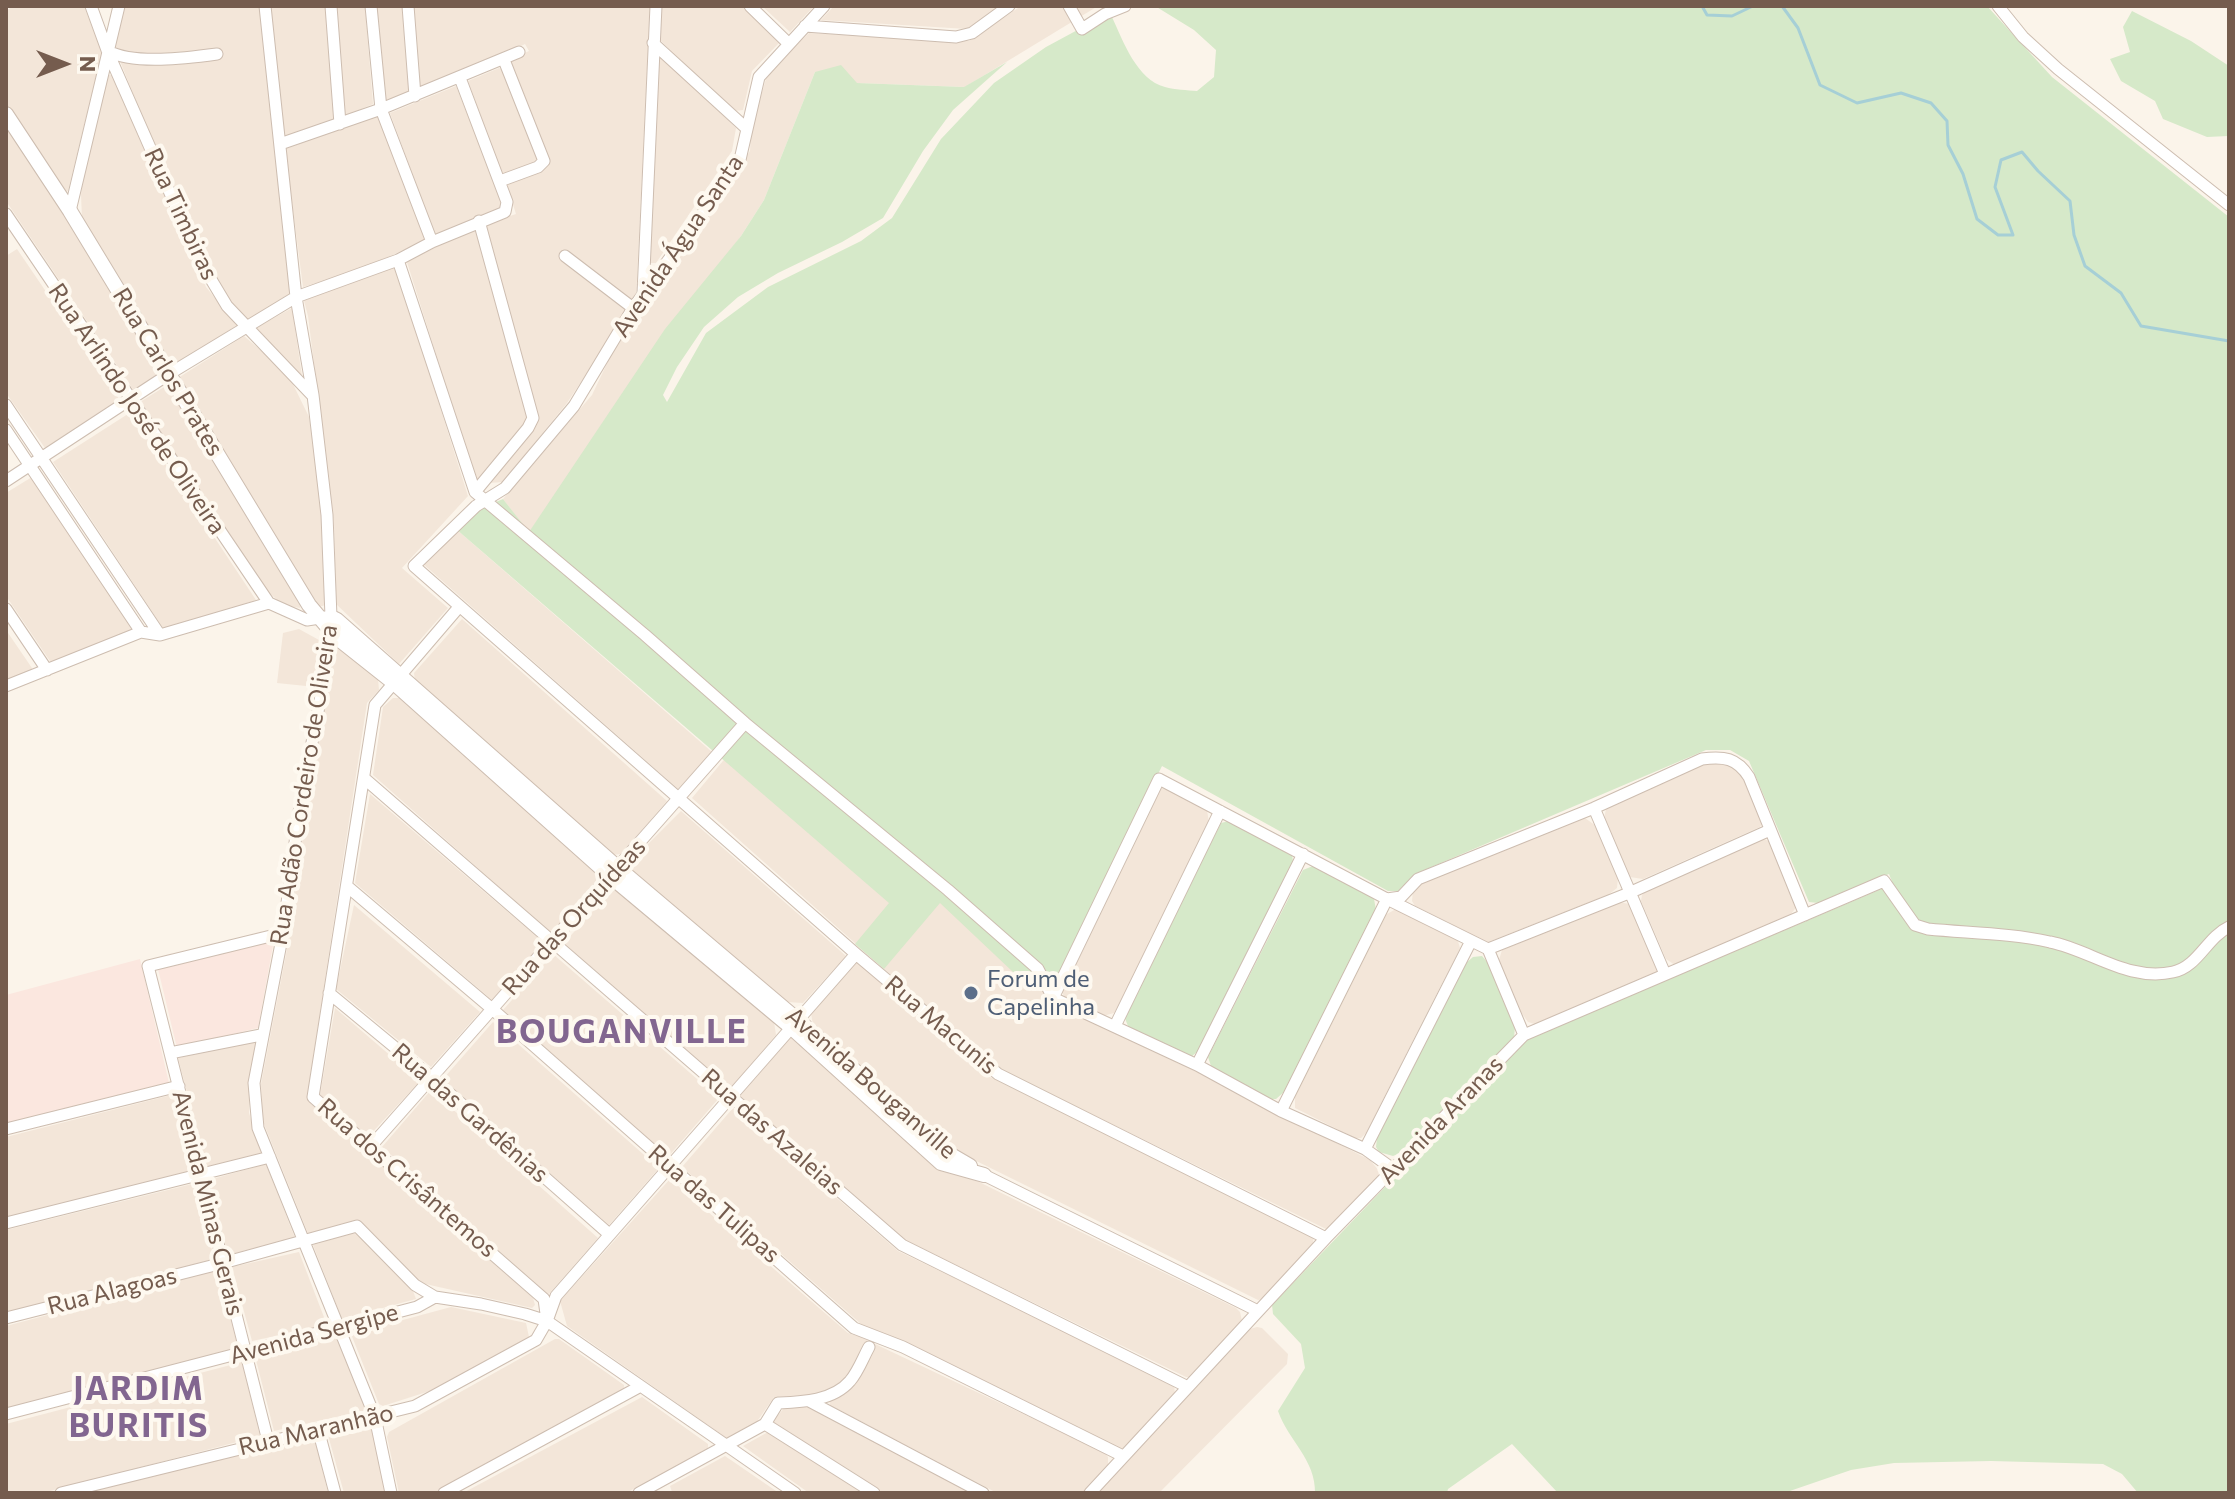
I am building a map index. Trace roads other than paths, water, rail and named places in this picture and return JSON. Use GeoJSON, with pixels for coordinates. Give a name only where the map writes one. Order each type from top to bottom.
{"type":"FeatureCollection","features":[{"type":"Feature","properties":{"kind":"street","name":"Rua Timbiras"},"geometry":{"type":"LineString","coordinates":[[91,6],[107,50],[200,261],[227,306],[313,395]]}},
{"type":"Feature","properties":{"kind":"street"},"geometry":{"type":"LineString","coordinates":[[70,211],[119,6]]}},
{"type":"Feature","properties":{"kind":"street","name":"Rua Adão Cordeiro de Oliveira"},"geometry":{"type":"LineString","coordinates":[[265,6],[296,297],[313,395],[327,515],[326,621],[324,680],[300,805],[283,933],[254,1083],[258,1128],[375,1417],[391,1493]]}},
{"type":"Feature","properties":{"kind":"street"},"geometry":{"type":"LineString","coordinates":[[331,6],[340,124]]}},
{"type":"Feature","properties":{"kind":"street"},"geometry":{"type":"LineString","coordinates":[[371,6],[381,109],[432,242]]}},
{"type":"Feature","properties":{"kind":"street"},"geometry":{"type":"LineString","coordinates":[[408,6],[415,96]]}},
{"type":"Feature","properties":{"kind":"street"},"geometry":{"type":"LineString","coordinates":[[643,294],[656,6]]}},
{"type":"Feature","properties":{"kind":"street"},"geometry":{"type":"LineString","coordinates":[[750,6],[789,44]]}},
{"type":"Feature","properties":{"kind":"street","name":"Avenida Água Santa"},"geometry":{"type":"LineString","coordinates":[[480,496],[505,488],[574,406],[633,308],[739,164],[744,153],[746,128],[759,77],[824,6]]}},
{"type":"Feature","properties":{"kind":"street"},"geometry":{"type":"LineString","coordinates":[[805,26],[965,36],[1009,6]]}},
{"type":"Feature","properties":{"kind":"street"},"geometry":{"type":"LineString","coordinates":[[1069,6],[1082,29],[1125,6]]}},
{"type":"Feature","properties":{"kind":"street"},"geometry":{"type":"LineString","coordinates":[[1998,6],[2023,37],[2058,69],[2229,205]]}},
{"type":"Feature","properties":{"kind":"street"},"geometry":{"type":"LineString","coordinates":[[653,43],[746,128]]}},
{"type":"Feature","properties":{"kind":"street"},"geometry":{"type":"LineString","coordinates":[[107,50],[119,57],[180,58],[217,54]]}},
{"type":"Feature","properties":{"kind":"street"},"geometry":{"type":"LineString","coordinates":[[280,144],[415,96],[519,52]]}},
{"type":"Feature","properties":{"kind":"street"},"geometry":{"type":"LineString","coordinates":[[500,181],[538,167],[544,161],[504,60]]}},
{"type":"Feature","properties":{"kind":"street"},"geometry":{"type":"LineString","coordinates":[[6,481],[169,374],[296,297],[398,260],[432,242],[505,212],[507,202],[500,181],[460,78]]}},
{"type":"Feature","properties":{"kind":"street","name":"Rua Carlos Prates"},"geometry":{"type":"LineString","coordinates":[[6,114],[70,211],[309,605],[326,621]]}},
{"type":"Feature","properties":{"kind":"street","name":"Rua Arlindo José de Oliveira"},"geometry":{"type":"LineString","coordinates":[[6,214],[269,603]]}},
{"type":"Feature","properties":{"kind":"street"},"geometry":{"type":"LineString","coordinates":[[479,221],[533,418],[480,496]]}},
{"type":"Feature","properties":{"kind":"street"},"geometry":{"type":"LineString","coordinates":[[6,242],[19,233]]}},
{"type":"Feature","properties":{"kind":"street"},"geometry":{"type":"LineString","coordinates":[[565,256],[633,308]]}},
{"type":"Feature","properties":{"kind":"street"},"geometry":{"type":"LineString","coordinates":[[398,260],[480,496],[745,723],[948,890],[1038,969],[1053,998],[1197,1065],[1281,1111],[1365,1149],[1393,1169]]}},
{"type":"Feature","properties":{"kind":"street"},"geometry":{"type":"LineString","coordinates":[[6,405],[160,635]]}},
{"type":"Feature","properties":{"kind":"street"},"geometry":{"type":"LineString","coordinates":[[6,430],[141,632]]}},
{"type":"Feature","properties":{"kind":"street","name":"Rua Macunis"},"geometry":{"type":"LineString","coordinates":[[480,496],[414,566],[459,607],[998,1074],[1326,1238]]}},
{"type":"Feature","properties":{"kind":"street"},"geometry":{"type":"LineString","coordinates":[[6,686],[141,632],[160,635],[269,603],[307,620],[326,621]]}},
{"type":"Feature","properties":{"kind":"street","name":"Rua dos Crisântemos"},"geometry":{"type":"LineString","coordinates":[[459,607],[375,705],[313,1097],[544,1299],[547,1321],[795,1493]]}},
{"type":"Feature","properties":{"kind":"street"},"geometry":{"type":"LineString","coordinates":[[6,609],[47,670]]}},
{"type":"Feature","properties":{"kind":"street","name":"Avenida Bouganville"},"geometry":{"type":"LineString","coordinates":[[326,621],[796,1025],[941,1163],[984,1175]]}},
{"type":"Feature","properties":{"kind":"street","name":"Rua das Orquídeas"},"geometry":{"type":"LineString","coordinates":[[371,1146],[745,723]]}},
{"type":"Feature","properties":{"kind":"street"},"geometry":{"type":"LineString","coordinates":[[1387,899],[1401,897],[1418,879],[1594,808],[1702,759],[1720,756],[1740,763],[1749,777],[1805,915]]}},
{"type":"Feature","properties":{"kind":"street","name":"Rua das Azaleias"},"geometry":{"type":"LineString","coordinates":[[365,779],[902,1245],[1188,1387]]}},
{"type":"Feature","properties":{"kind":"street"},"geometry":{"type":"LineString","coordinates":[[1053,998],[1159,779],[1488,949],[1524,1035]]}},
{"type":"Feature","properties":{"kind":"street"},"geometry":{"type":"LineString","coordinates":[[1594,808],[1665,974]]}},
{"type":"Feature","properties":{"kind":"street"},"geometry":{"type":"LineString","coordinates":[[1115,1026],[1220,811]]}},
{"type":"Feature","properties":{"kind":"street"},"geometry":{"type":"LineString","coordinates":[[1488,949],[1629,893],[1770,830]]}},
{"type":"Feature","properties":{"kind":"street"},"geometry":{"type":"LineString","coordinates":[[1197,1065],[1303,854]]}},
{"type":"Feature","properties":{"kind":"street","name":"Avenida Aranas"},"geometry":{"type":"LineString","coordinates":[[1090,1493],[1326,1238],[1524,1035],[1884,881],[1915,925],[2052,942],[2136,972],[2177,971],[2208,947],[2219,931],[2229,927]]}},
{"type":"Feature","properties":{"kind":"street","name":"Rua das Tulipas"},"geometry":{"type":"LineString","coordinates":[[348,887],[491,1008],[854,1328],[903,1347],[1123,1456]]}},
{"type":"Feature","properties":{"kind":"street"},"geometry":{"type":"LineString","coordinates":[[1281,1111],[1387,899]]}},
{"type":"Feature","properties":{"kind":"street","name":"Avenida Minas Gerais"},"geometry":{"type":"LineString","coordinates":[[268,1441],[148,966],[283,933]]}},
{"type":"Feature","properties":{"kind":"street"},"geometry":{"type":"LineString","coordinates":[[1365,1149],[1471,941]]}},
{"type":"Feature","properties":{"kind":"street","name":"Rua Maranhão"},"geometry":{"type":"LineString","coordinates":[[61,1493],[415,1406],[536,1340],[556,1296],[856,954]]}},
{"type":"Feature","properties":{"kind":"street","name":"Rua das Gardênias"},"geometry":{"type":"LineString","coordinates":[[329,993],[432,1078],[609,1234]]}},
{"type":"Feature","properties":{"kind":"street"},"geometry":{"type":"LineString","coordinates":[[170,1053],[261,1035]]}},
{"type":"Feature","properties":{"kind":"street"},"geometry":{"type":"LineString","coordinates":[[6,1129],[179,1086]]}},
{"type":"Feature","properties":{"kind":"street"},"geometry":{"type":"LineString","coordinates":[[6,1223],[270,1157]]}},
{"type":"Feature","properties":{"kind":"street"},"geometry":{"type":"LineString","coordinates":[[984,1175],[1258,1311]]}},
{"type":"Feature","properties":{"kind":"street","name":"Rua Alagoas"},"geometry":{"type":"LineString","coordinates":[[6,1318],[357,1226],[415,1285],[435,1297]]}},
{"type":"Feature","properties":{"kind":"street"},"geometry":{"type":"LineString","coordinates":[[435,1297],[481,1304],[547,1321]]}},
{"type":"Feature","properties":{"kind":"street","name":"Avenida Sergipe"},"geometry":{"type":"LineString","coordinates":[[6,1414],[417,1307],[435,1297]]}},
{"type":"Feature","properties":{"kind":"street"},"geometry":{"type":"LineString","coordinates":[[639,1493],[765,1424],[778,1403],[809,1401],[837,1392],[850,1381],[869,1347]]}},
{"type":"Feature","properties":{"kind":"street"},"geometry":{"type":"LineString","coordinates":[[444,1493],[639,1387]]}},
{"type":"Feature","properties":{"kind":"street"},"geometry":{"type":"LineString","coordinates":[[809,1401],[983,1493]]}},
{"type":"Feature","properties":{"kind":"street"},"geometry":{"type":"LineString","coordinates":[[765,1424],[874,1493]]}},
{"type":"Feature","properties":{"kind":"street"},"geometry":{"type":"LineString","coordinates":[[318,1429],[335,1493]]}},
{"type":"Feature","properties":{"kind":"street"},"geometry":{"type":"LineString","coordinates":[[653,1485],[665,1493]]}},
{"type":"Feature","properties":{"kind":"waterway"},"geometry":{"type":"LineString","coordinates":[[1702,6],[1707,15],[1732,16],[1753,6]]}},
{"type":"Feature","properties":{"kind":"waterway"},"geometry":{"type":"LineString","coordinates":[[1782,6],[1798,28],[1820,85],[1857,103],[1901,93],[1931,103],[1947,121],[1948,145],[1963,174],[1977,219],[1998,235],[2013,235],[1995,187],[2001,160],[2022,152],[2070,201],[2074,235],[2085,266],[2121,293],[2141,326],[2229,341]]}},
{"type":"Feature","properties":{"kind":"place","name":"Forum de Capelinha"},"geometry":{"type":"Point","coordinates":[971,993]}},
{"type":"Feature","properties":{"kind":"district","name":"BOUGANVILLE"},"geometry":{"type":"Point","coordinates":[622,1032]}},
{"type":"Feature","properties":{"kind":"district","name":"JARDIM BURITIS"},"geometry":{"type":"Point","coordinates":[139,1408]}}]}
